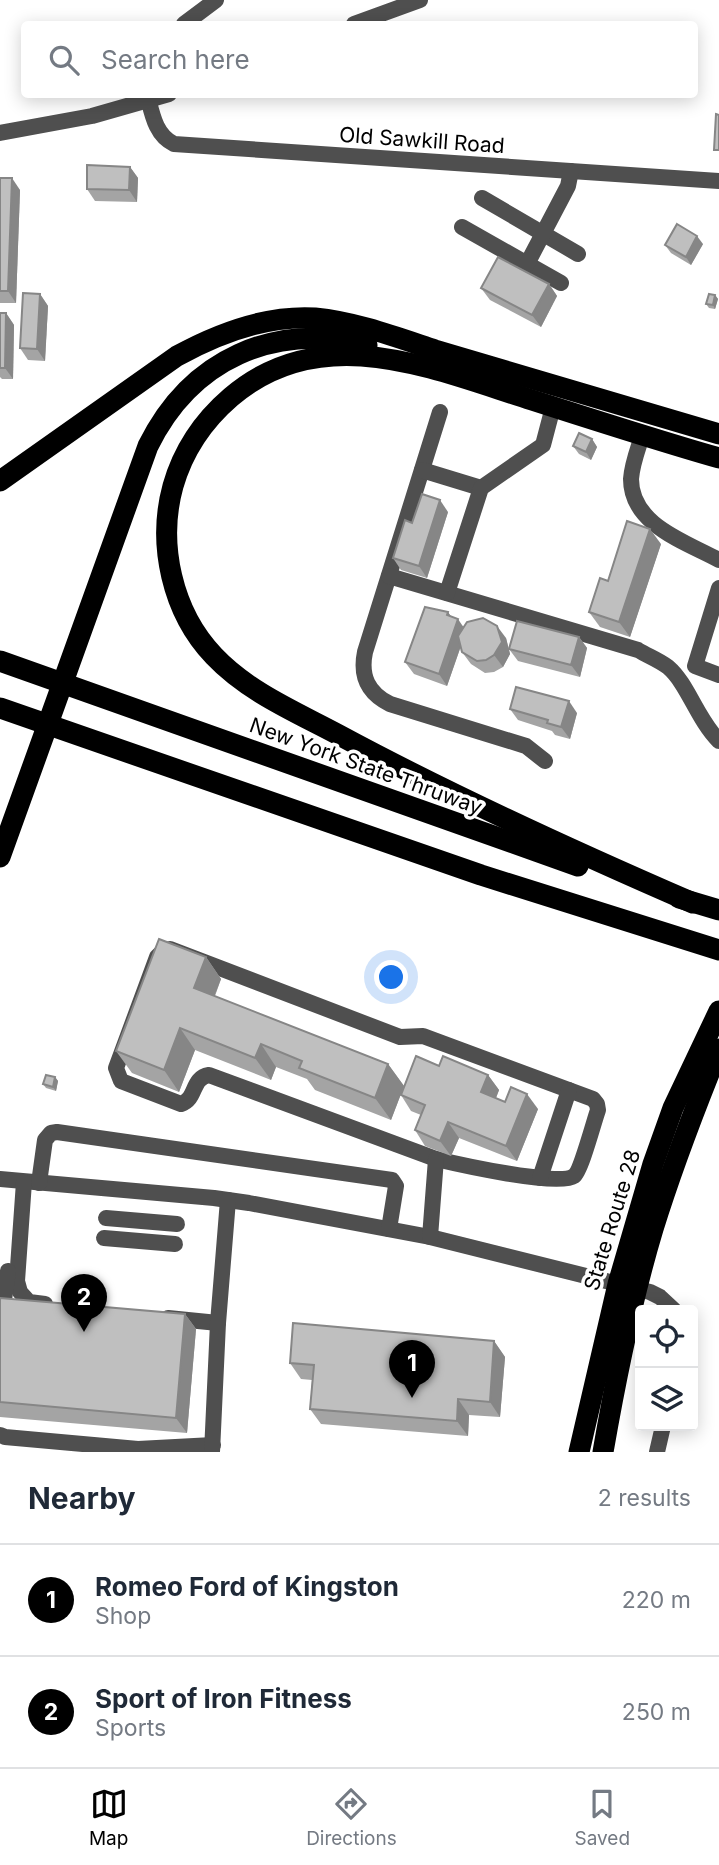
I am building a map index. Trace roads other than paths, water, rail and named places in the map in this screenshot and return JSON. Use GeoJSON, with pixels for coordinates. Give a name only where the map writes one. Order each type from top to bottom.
{"type":"FeatureCollection","features":[{"type":"Feature","properties":{"kind":"highway"},"geometry":{"type":"LineString","coordinates":[[0,481],[177,356],[215,337],[257,324],[296,318],[336,321],[366,329],[719,434]]}},
{"type":"Feature","properties":{"kind":"highway"},"geometry":{"type":"LineString","coordinates":[[0,857],[27,767],[137,446],[148,425],[174,389],[206,360],[232,345],[260,333],[298,325],[317,324],[366,329]]}},
{"type":"Feature","properties":{"kind":"highway"},"geometry":{"type":"LineString","coordinates":[[70,646],[148,446],[171,409],[199,380],[244,352],[270,343],[298,338],[351,341],[390,352],[418,365]]}},
{"type":"Feature","properties":{"kind":"highway"},"geometry":{"type":"LineString","coordinates":[[693,902],[501,818],[269,697],[229,670],[212,654],[187,617],[171,574],[167,551],[169,508],[173,487],[188,449],[209,417],[248,384],[297,361],[345,354],[418,365],[719,458]]}},
{"type":"Feature","properties":{"kind":"highway","name":"New York State Thruway"},"geometry":{"type":"LineString","coordinates":[[0,661],[494,838],[719,910]]}},
{"type":"Feature","properties":{"kind":"highway"},"geometry":{"type":"LineString","coordinates":[[0,708],[481,875],[719,950]]}},
{"type":"Feature","properties":{"kind":"highway"},"geometry":{"type":"LineString","coordinates":[[0,716],[92,739]]}},
{"type":"Feature","properties":{"kind":"highway"},"geometry":{"type":"LineString","coordinates":[[0,828],[27,767]]}},
{"type":"Feature","properties":{"kind":"highway","name":"State Route 28"},"geometry":{"type":"LineString","coordinates":[[579,1452],[628,1286],[666,1128],[688,1074],[719,1011]]}},
{"type":"Feature","properties":{"kind":"highway","name":"State Route 28"},"geometry":{"type":"LineString","coordinates":[[603,1452],[618,1372],[628,1286],[652,1231],[719,1049]]}},
{"type":"Feature","properties":{"kind":"street"},"geometry":{"type":"LineString","coordinates":[[188,21],[216,0]]}},
{"type":"Feature","properties":{"kind":"street"},"geometry":{"type":"LineString","coordinates":[[362,21],[420,0]]}},
{"type":"Feature","properties":{"kind":"street"},"geometry":{"type":"LineString","coordinates":[[0,133],[79,119],[148,98]]}},
{"type":"Feature","properties":{"kind":"street","name":"Old Sawkill Road"},"geometry":{"type":"LineString","coordinates":[[148,98],[162,136],[174,144],[719,181]]}},
{"type":"Feature","properties":{"kind":"street"},"geometry":{"type":"LineString","coordinates":[[527,264],[568,186],[571,171]]}},
{"type":"Feature","properties":{"kind":"street"},"geometry":{"type":"LineString","coordinates":[[482,198],[578,254]]}},
{"type":"Feature","properties":{"kind":"street"},"geometry":{"type":"LineString","coordinates":[[462,227],[561,283]]}},
{"type":"Feature","properties":{"kind":"street"},"geometry":{"type":"LineString","coordinates":[[447,593],[481,488],[543,445],[553,407]]}},
{"type":"Feature","properties":{"kind":"street"},"geometry":{"type":"LineString","coordinates":[[440,412],[363,662],[363,673],[372,692],[390,704],[526,746],[545,761]]}},
{"type":"Feature","properties":{"kind":"street"},"geometry":{"type":"LineString","coordinates":[[642,436],[631,479],[633,492],[644,514],[665,531],[719,560]]}},
{"type":"Feature","properties":{"kind":"street"},"geometry":{"type":"LineString","coordinates":[[422,470],[481,488]]}},
{"type":"Feature","properties":{"kind":"street"},"geometry":{"type":"LineString","coordinates":[[389,576],[638,650],[667,666],[677,676],[700,719],[719,741]]}},
{"type":"Feature","properties":{"kind":"street"},"geometry":{"type":"LineString","coordinates":[[677,676],[695,666],[719,588]]}},
{"type":"Feature","properties":{"kind":"street"},"geometry":{"type":"LineString","coordinates":[[695,666],[719,676]]}},
{"type":"Feature","properties":{"kind":"street"},"geometry":{"type":"LineString","coordinates":[[179,951],[400,1037],[423,1036],[593,1099],[597,1104],[598,1110],[578,1172],[569,1178],[540,1178],[473,1168],[436,1159],[209,1074],[196,1081],[187,1102],[181,1104],[121,1081],[116,1068],[158,957],[162,952],[179,951]]}},
{"type":"Feature","properties":{"kind":"street"},"geometry":{"type":"LineString","coordinates":[[540,1178],[569,1090]]}},
{"type":"Feature","properties":{"kind":"street"},"geometry":{"type":"LineString","coordinates":[[0,1329],[8,1271],[45,1140],[51,1133],[391,1180],[396,1186],[389,1229]]}},
{"type":"Feature","properties":{"kind":"street"},"geometry":{"type":"LineString","coordinates":[[430,1237],[436,1159]]}},
{"type":"Feature","properties":{"kind":"street"},"geometry":{"type":"LineString","coordinates":[[0,1180],[228,1200],[389,1229],[628,1286],[660,1297],[669,1305]]}},
{"type":"Feature","properties":{"kind":"street"},"geometry":{"type":"LineString","coordinates":[[0,1435],[138,1449],[212,1449],[228,1200]]}},
{"type":"Feature","properties":{"kind":"street"},"geometry":{"type":"LineString","coordinates":[[106,1218],[177,1224]]}},
{"type":"Feature","properties":{"kind":"street"},"geometry":{"type":"LineString","coordinates":[[104,1238],[174,1244]]}},
{"type":"Feature","properties":{"kind":"street"},"geometry":{"type":"LineString","coordinates":[[8,1271],[29,1302],[60,1306]]}},
{"type":"Feature","properties":{"kind":"street"},"geometry":{"type":"LineString","coordinates":[[155,1316],[218,1324]]}},
{"type":"Feature","properties":{"kind":"street"},"geometry":{"type":"LineString","coordinates":[[657,1452],[662,1431]]}},
{"type":"Feature","properties":{"kind":"place","name":"Sport of Iron Fitness"},"geometry":{"type":"Point","coordinates":[84,1332]}},
{"type":"Feature","properties":{"kind":"place","name":"Romeo Ford of Kingston"},"geometry":{"type":"Point","coordinates":[412,1398]}}]}
